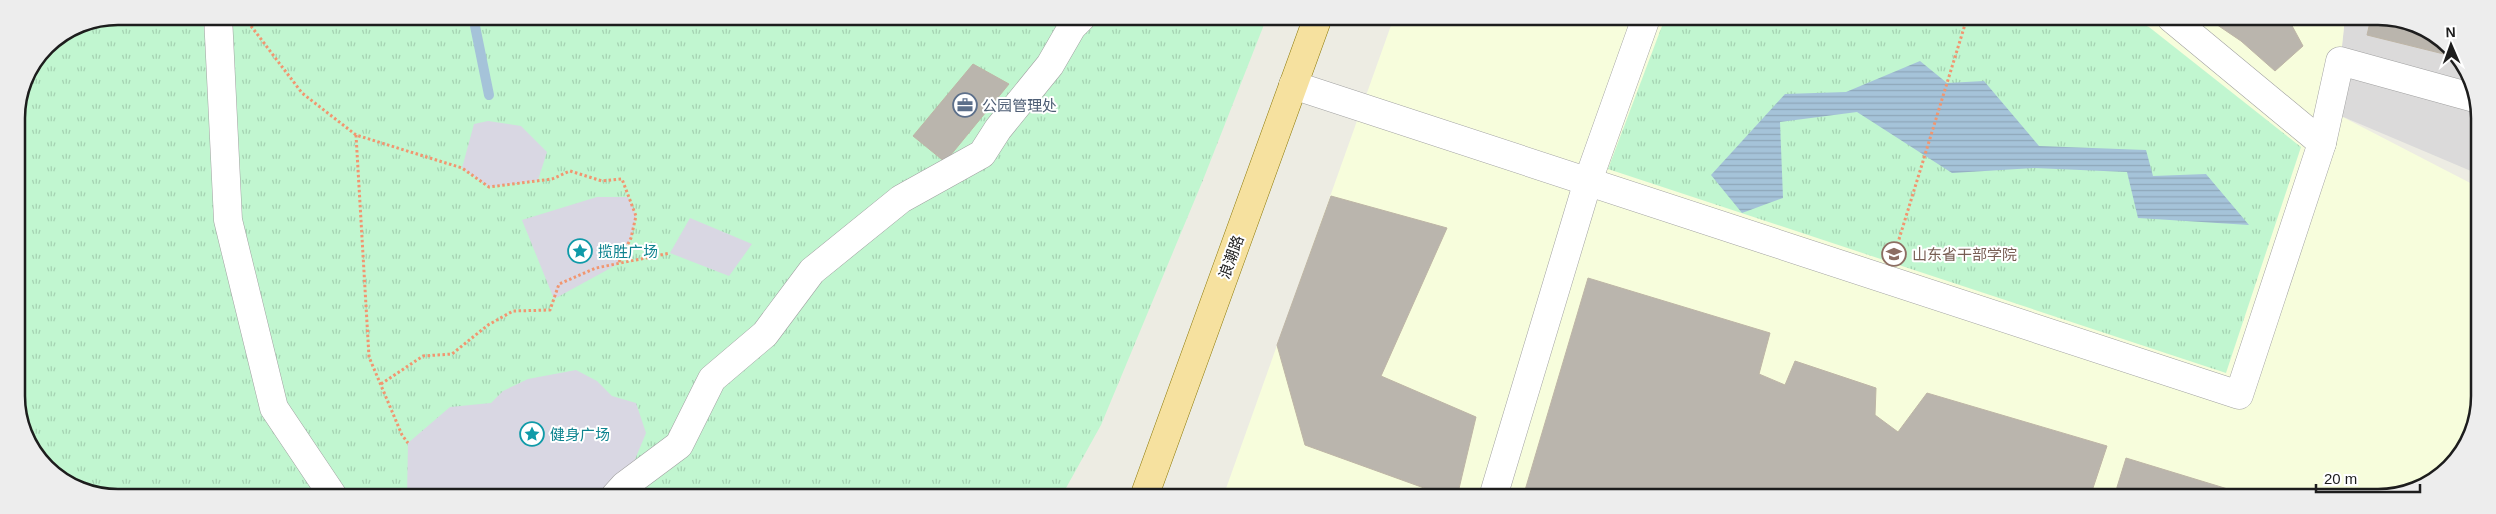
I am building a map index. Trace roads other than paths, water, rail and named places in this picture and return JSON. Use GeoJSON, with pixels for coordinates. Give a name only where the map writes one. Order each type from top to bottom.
{"type":"FeatureCollection","features":[{"type":"Feature","properties":{"kind":"main road","name":"浪潮路"},"geometry":{"type":"LineString","coordinates":[[1147,489],[1315,25]]}},
{"type":"Feature","properties":{"kind":"street"},"geometry":{"type":"LineString","coordinates":[[219,25],[231,230],[274,408],[328,489]]}},
{"type":"Feature","properties":{"kind":"street"},"geometry":{"type":"LineString","coordinates":[[621,489],[679,444],[712,379],[765,334],[812,271],[901,200],[982,154],[998,129],[1050,66],[1074,25]]}},
{"type":"Feature","properties":{"kind":"street"},"geometry":{"type":"LineString","coordinates":[[1495,489],[1588,181],[1644,25]]}},
{"type":"Feature","properties":{"kind":"street"},"geometry":{"type":"LineString","coordinates":[[2179,25],[2322,143]]}},
{"type":"Feature","properties":{"kind":"street"},"geometry":{"type":"LineString","coordinates":[[1293,85],[2239,395],[2322,143],[2340,61],[2468,95]]}},
{"type":"Feature","properties":{"kind":"water"},"geometry":{"type":"Polygon","coordinates":[[[1920,61],[1947,83],[1984,81],[2039,146],[2146,150],[2153,176],[2206,174],[2249,225],[2138,218],[2127,172],[2034,168],[1952,173],[1857,112],[1780,122],[1783,198],[1742,213],[1711,175],[1785,94],[1846,92],[1920,61]]]}},
{"type":"Feature","properties":{"kind":"waterway"},"geometry":{"type":"LineString","coordinates":[[475,26],[489,95]]}},
{"type":"Feature","properties":{"kind":"place","name":"公园管理处"},"geometry":{"type":"Point","coordinates":[965,105]}},
{"type":"Feature","properties":{"kind":"place","name":"揽胜广场"},"geometry":{"type":"Point","coordinates":[580,251]}},
{"type":"Feature","properties":{"kind":"place","name":"山东省干部学院"},"geometry":{"type":"Point","coordinates":[1894,254]}},
{"type":"Feature","properties":{"kind":"place","name":"健身广场"},"geometry":{"type":"Point","coordinates":[532,434]}}]}
